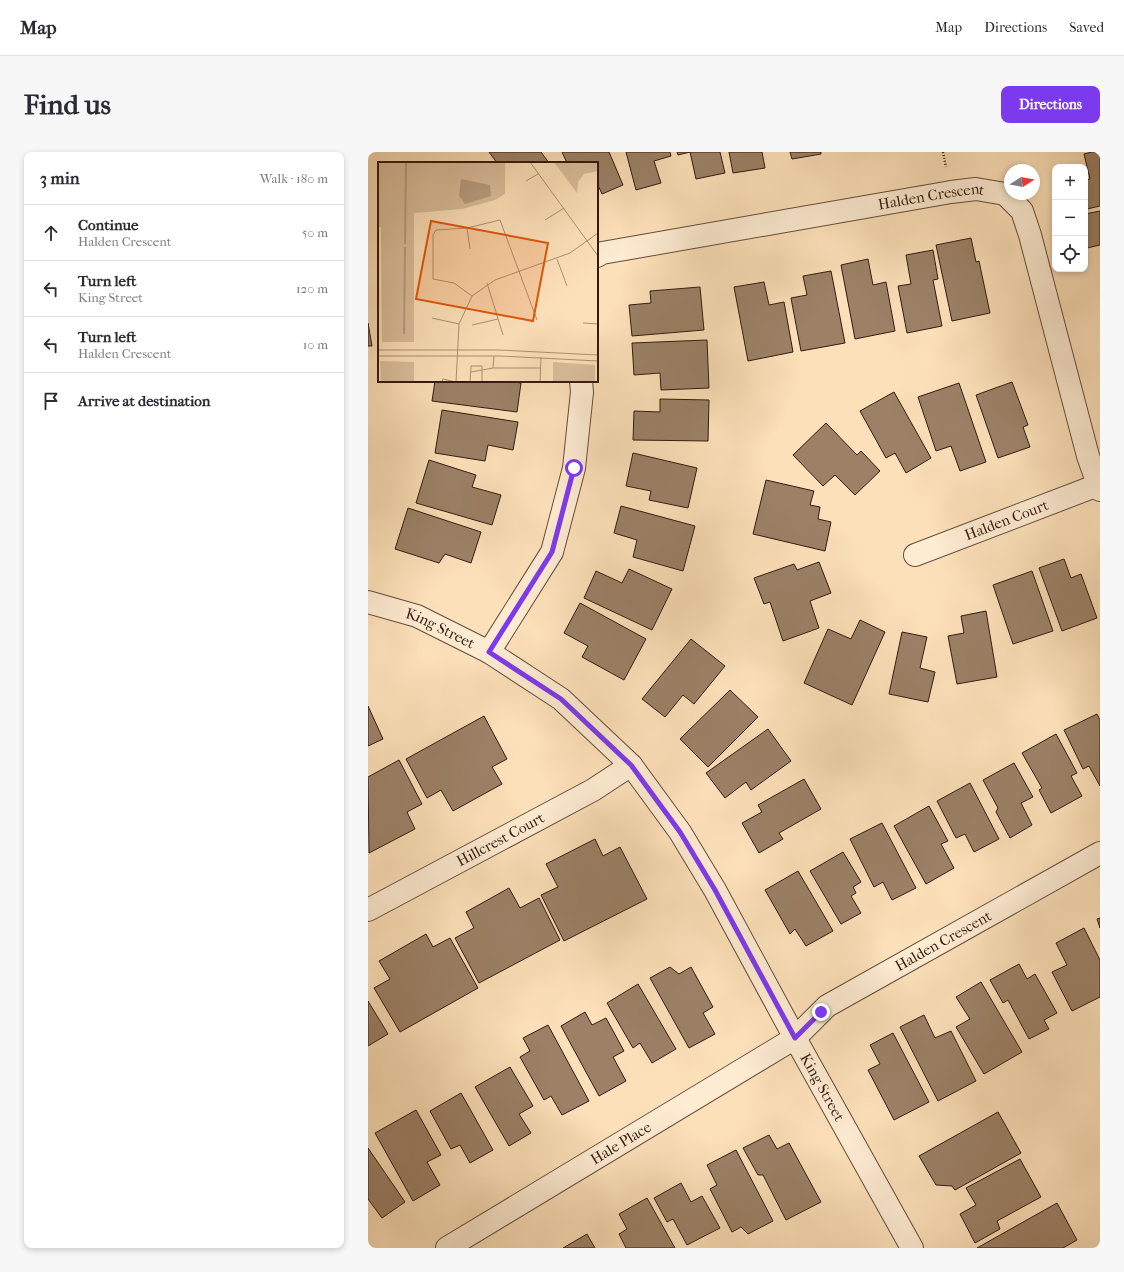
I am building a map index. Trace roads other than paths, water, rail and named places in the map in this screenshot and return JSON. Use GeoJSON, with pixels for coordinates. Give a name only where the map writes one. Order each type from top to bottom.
{"type":"FeatureCollection","features":[{"type":"Feature","properties":{"kind":"street","name":"Halden Crescent"},"geometry":{"type":"LineString","coordinates":[[598,255],[602,253],[951,192],[976,189],[1005,194],[1022,211],[1030,235],[1088,456],[1099,487]]}},
{"type":"Feature","properties":{"kind":"street"},"geometry":{"type":"LineString","coordinates":[[489,652],[552,552],[574,468],[582,392],[581,382]]}},
{"type":"Feature","properties":{"kind":"street","name":"Halden Court"},"geometry":{"type":"LineString","coordinates":[[915,555],[1099,487]]}},
{"type":"Feature","properties":{"kind":"street","name":"King Street"},"geometry":{"type":"LineString","coordinates":[[368,602],[417,616],[489,652],[561,699],[631,765],[680,832],[715,890],[795,1038],[912,1248]]}},
{"type":"Feature","properties":{"kind":"street","name":"Hillcrest Court"},"geometry":{"type":"LineString","coordinates":[[368,910],[593,790],[631,765]]}},
{"type":"Feature","properties":{"kind":"street","name":"Halden Crescent"},"geometry":{"type":"LineString","coordinates":[[795,1038],[827,1006],[1100,853]]}},
{"type":"Feature","properties":{"kind":"street","name":"Hale Place"},"geometry":{"type":"LineString","coordinates":[[447,1248],[795,1038]]}}]}
